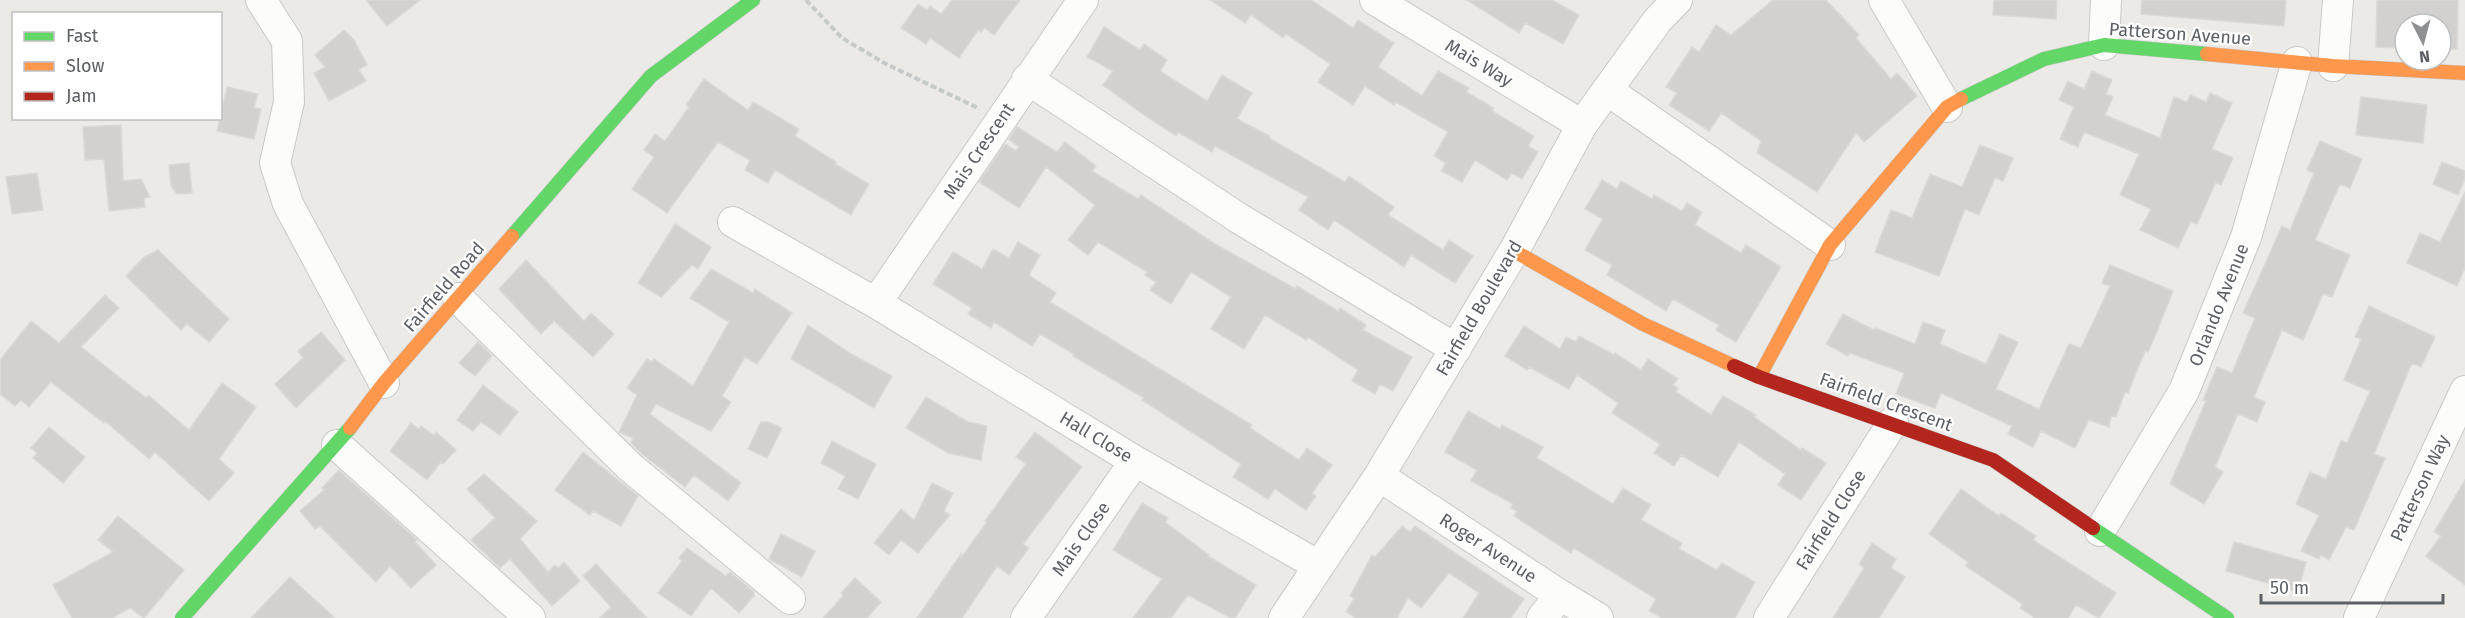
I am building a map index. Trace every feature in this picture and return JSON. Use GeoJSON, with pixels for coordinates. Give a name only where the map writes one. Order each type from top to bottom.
{"type":"FeatureCollection","features":[{"type":"Feature","properties":{"kind":"street"},"geometry":{"type":"LineString","coordinates":[[261,0],[287,41],[289,102],[275,163],[288,204],[384,383]]}},
{"type":"Feature","properties":{"kind":"street","name":"Fairfield Road"},"geometry":{"type":"LineString","coordinates":[[182,618],[297,486],[337,446],[384,383],[651,76],[753,0]]}},
{"type":"Feature","properties":{"kind":"street","name":"Mais Crescent"},"geometry":{"type":"LineString","coordinates":[[876,303],[1083,0]]}},
{"type":"Feature","properties":{"kind":"street","name":"Mais Way"},"geometry":{"type":"LineString","coordinates":[[1375,0],[1582,125]]}},
{"type":"Feature","properties":{"kind":"street","name":"Fairfield Boulevard"},"geometry":{"type":"LineString","coordinates":[[1284,618],[1379,476],[1456,349],[1514,251],[1582,125],[1657,21],[1677,0]]}},
{"type":"Feature","properties":{"kind":"street"},"geometry":{"type":"LineString","coordinates":[[1884,0],[1947,107]]}},
{"type":"Feature","properties":{"kind":"street"},"geometry":{"type":"LineString","coordinates":[[2104,45],[2106,0]]}},
{"type":"Feature","properties":{"kind":"street"},"geometry":{"type":"LineString","coordinates":[[2333,66],[2338,0]]}},
{"type":"Feature","properties":{"kind":"street","name":"Patterson Avenue"},"geometry":{"type":"LineString","coordinates":[[1759,376],[1830,245],[1947,107],[1989,84],[2044,59],[2104,45],[2333,66],[2465,73]]}},
{"type":"Feature","properties":{"kind":"street","name":"Orlando Avenue"},"geometry":{"type":"LineString","coordinates":[[2100,531],[2184,391],[2246,237],[2297,62]]}},
{"type":"Feature","properties":{"kind":"street"},"geometry":{"type":"LineString","coordinates":[[1027,79],[1240,219],[1456,349]]}},
{"type":"Feature","properties":{"kind":"street"},"geometry":{"type":"LineString","coordinates":[[1607,90],[1830,245]]}},
{"type":"Feature","properties":{"kind":"street","name":"Hall Close"},"geometry":{"type":"LineString","coordinates":[[733,222],[876,303],[1135,461],[1319,566]]}},
{"type":"Feature","properties":{"kind":"street","name":"Fairfield Crescent"},"geometry":{"type":"LineString","coordinates":[[1514,251],[1643,324],[1759,376],[1994,460],[2227,618]]}},
{"type":"Feature","properties":{"kind":"street"},"geometry":{"type":"LineString","coordinates":[[458,298],[630,466],[790,599]]}},
{"type":"Feature","properties":{"kind":"street","name":"Patterson Way"},"geometry":{"type":"LineString","coordinates":[[2359,618],[2465,391]]}},
{"type":"Feature","properties":{"kind":"street","name":"Fairfield Close"},"geometry":{"type":"LineString","coordinates":[[1769,618],[1893,422]]}},
{"type":"Feature","properties":{"kind":"street"},"geometry":{"type":"LineString","coordinates":[[337,446],[530,618]]}},
{"type":"Feature","properties":{"kind":"street","name":"Mais Close"},"geometry":{"type":"LineString","coordinates":[[1026,618],[1135,461]]}},
{"type":"Feature","properties":{"kind":"street","name":"Roger Avenue"},"geometry":{"type":"LineString","coordinates":[[1379,476],[1551,607],[1598,618]]}},
{"type":"Feature","properties":{"kind":"path"},"geometry":{"type":"LineString","coordinates":[[806,0],[842,38],[886,64],[1000,119]]}},
{"type":"Feature","properties":{"kind":"building"},"geometry":{"type":"Polygon","coordinates":[[[366,0],[420,0],[387,26],[366,0]]]}},
{"type":"Feature","properties":{"kind":"building"},"geometry":{"type":"Polygon","coordinates":[[[952,0],[1020,0],[994,35],[985,28],[981,32],[978,30],[959,58],[930,38],[926,44],[901,28],[918,4],[927,10],[930,6],[941,14],[952,0]]]}},
{"type":"Feature","properties":{"kind":"building"},"geometry":{"type":"Polygon","coordinates":[[[1210,0],[1311,0],[1353,28],[1358,20],[1394,43],[1378,67],[1422,96],[1438,71],[1469,88],[1466,92],[1494,108],[1492,111],[1534,136],[1528,146],[1538,152],[1522,179],[1512,173],[1507,180],[1475,160],[1462,182],[1441,171],[1446,163],[1434,156],[1448,132],[1396,102],[1394,105],[1365,86],[1353,105],[1318,82],[1330,64],[1286,34],[1283,38],[1251,15],[1245,23],[1210,0]]]}},
{"type":"Feature","properties":{"kind":"building"},"geometry":{"type":"Polygon","coordinates":[[[1467,0],[1552,0],[1579,15],[1563,44],[1525,23],[1519,33],[1467,0]]]}},
{"type":"Feature","properties":{"kind":"building"},"geometry":{"type":"Polygon","coordinates":[[[1773,0],[1826,0],[1859,35],[1856,38],[1891,79],[1897,73],[1917,96],[1864,142],[1856,133],[1817,192],[1757,153],[1761,141],[1721,113],[1709,131],[1669,105],[1677,93],[1666,87],[1692,47],[1699,52],[1716,25],[1731,35],[1773,0]]]}},
{"type":"Feature","properties":{"kind":"building"},"geometry":{"type":"Polygon","coordinates":[[[1994,0],[2057,0],[2056,19],[1993,15],[1994,0]]]}},
{"type":"Feature","properties":{"kind":"building"},"geometry":{"type":"Polygon","coordinates":[[[2142,0],[2286,0],[2284,26],[2141,14],[2142,0]]]}},
{"type":"Feature","properties":{"kind":"building"},"geometry":{"type":"Polygon","coordinates":[[[2377,0],[2458,0],[2457,49],[2453,49],[2453,12],[2393,12],[2393,48],[2376,47],[2377,0]]]}},
{"type":"Feature","properties":{"kind":"building"},"geometry":{"type":"Polygon","coordinates":[[[1104,27],[1140,50],[1144,44],[1167,60],[1160,71],[1207,101],[1222,75],[1252,93],[1237,119],[1270,136],[1269,138],[1345,182],[1349,176],[1394,207],[1388,215],[1443,250],[1449,240],[1473,256],[1455,283],[1411,255],[1404,267],[1334,220],[1328,230],[1299,210],[1308,197],[1215,146],[1212,152],[1178,132],[1176,136],[1144,115],[1103,85],[1113,71],[1087,57],[1104,27]]]}},
{"type":"Feature","properties":{"kind":"building"},"geometry":{"type":"Polygon","coordinates":[[[344,30],[354,40],[367,65],[359,69],[366,81],[329,101],[314,73],[325,67],[315,55],[344,30]]]}},
{"type":"Feature","properties":{"kind":"building"},"geometry":{"type":"Polygon","coordinates":[[[2092,71],[2112,80],[2106,94],[2113,97],[2105,115],[2160,138],[2174,97],[2187,102],[2190,95],[2206,102],[2210,93],[2232,103],[2212,149],[2233,158],[2221,185],[2216,182],[2197,224],[2191,221],[2178,248],[2140,230],[2151,209],[2120,195],[2139,154],[2084,132],[2078,147],[2060,139],[2074,107],[2059,100],[2068,81],[2084,89],[2092,71]]]}},
{"type":"Feature","properties":{"kind":"building"},"geometry":{"type":"Polygon","coordinates":[[[704,79],[748,110],[753,102],[799,129],[795,136],[869,184],[851,215],[775,170],[768,183],[745,170],[750,160],[718,142],[667,213],[632,189],[654,157],[644,150],[655,134],[665,141],[689,107],[686,105],[704,79]]]}},
{"type":"Feature","properties":{"kind":"building"},"geometry":{"type":"Polygon","coordinates":[[[227,87],[258,94],[254,108],[261,109],[254,139],[217,131],[220,120],[222,120],[227,87]]]}},
{"type":"Feature","properties":{"kind":"building"},"geometry":{"type":"Polygon","coordinates":[[[2361,97],[2427,105],[2423,143],[2356,135],[2361,97]]]}},
{"type":"Feature","properties":{"kind":"building"},"geometry":{"type":"Polygon","coordinates":[[[121,125],[123,181],[141,179],[150,197],[144,198],[145,207],[109,211],[104,159],[85,160],[83,127],[121,125]]]}},
{"type":"Feature","properties":{"kind":"building"},"geometry":{"type":"Polygon","coordinates":[[[1017,127],[1057,152],[1065,142],[1096,166],[1092,171],[1138,199],[1141,195],[1215,244],[1296,289],[1297,286],[1338,311],[1340,308],[1366,325],[1363,330],[1412,357],[1393,391],[1380,384],[1375,394],[1352,381],[1358,370],[1308,337],[1306,340],[1265,315],[1244,349],[1211,329],[1231,297],[1191,272],[1171,304],[1150,290],[1156,282],[1145,275],[1147,272],[1098,242],[1088,255],[1068,240],[1095,205],[1046,167],[1019,208],[979,182],[1005,144],[1016,151],[1019,147],[1009,139],[1017,127]]]}},
{"type":"Feature","properties":{"kind":"building"},"geometry":{"type":"Polygon","coordinates":[[[2320,141],[2362,159],[2350,188],[2340,184],[2315,240],[2350,255],[2332,297],[2323,294],[2303,340],[2282,330],[2254,397],[2265,402],[2257,422],[2238,414],[2215,467],[2223,472],[2204,504],[2170,484],[2206,401],[2203,400],[2217,367],[2232,373],[2255,318],[2243,313],[2282,226],[2290,230],[2314,173],[2307,170],[2320,141]]]}},
{"type":"Feature","properties":{"kind":"building"},"geometry":{"type":"Polygon","coordinates":[[[1980,145],[2013,158],[2003,181],[1995,178],[1979,215],[1965,209],[1939,276],[1875,252],[1891,210],[1912,218],[1930,174],[1962,187],[1980,145]]]}},
{"type":"Feature","properties":{"kind":"building"},"geometry":{"type":"Polygon","coordinates":[[[2442,162],[2465,171],[2465,179],[2458,195],[2433,184],[2442,162]]]}},
{"type":"Feature","properties":{"kind":"building"},"geometry":{"type":"Polygon","coordinates":[[[189,163],[192,193],[177,194],[171,186],[169,165],[189,163]]]}},
{"type":"Feature","properties":{"kind":"building"},"geometry":{"type":"Polygon","coordinates":[[[37,173],[43,210],[12,214],[6,177],[37,173]]]}},
{"type":"Feature","properties":{"kind":"building"},"geometry":{"type":"Polygon","coordinates":[[[1602,180],[1617,189],[1621,181],[1652,199],[1654,195],[1682,211],[1687,203],[1702,212],[1695,225],[1741,253],[1746,245],[1781,267],[1736,342],[1716,330],[1719,325],[1673,299],[1666,311],[1607,275],[1612,265],[1585,250],[1603,219],[1585,209],[1602,180]]]}},
{"type":"Feature","properties":{"kind":"building"},"geometry":{"type":"Polygon","coordinates":[[[2465,192],[2465,268],[2457,286],[2407,263],[2420,233],[2440,242],[2465,192]]]}},
{"type":"Feature","properties":{"kind":"building"},"geometry":{"type":"Polygon","coordinates":[[[675,224],[711,247],[698,269],[692,265],[661,297],[638,283],[675,224]]]}},
{"type":"Feature","properties":{"kind":"building"},"geometry":{"type":"Polygon","coordinates":[[[1018,242],[1040,255],[1029,275],[1056,293],[1050,302],[1252,425],[1250,428],[1299,460],[1307,448],[1332,465],[1312,493],[1316,496],[1306,510],[1275,489],[1268,499],[1233,477],[1241,464],[1142,400],[1144,398],[1073,356],[1074,354],[1040,334],[1032,346],[994,322],[991,328],[968,314],[972,308],[933,284],[953,252],[982,269],[993,249],[1009,258],[1018,242]]]}},
{"type":"Feature","properties":{"kind":"building"},"geometry":{"type":"Polygon","coordinates":[[[158,250],[229,319],[209,342],[187,324],[181,330],[126,276],[144,257],[158,250]]]}},
{"type":"Feature","properties":{"kind":"building"},"geometry":{"type":"Polygon","coordinates":[[[526,260],[584,321],[591,313],[614,334],[593,357],[554,321],[541,334],[499,289],[526,260]]]}},
{"type":"Feature","properties":{"kind":"building"},"geometry":{"type":"Polygon","coordinates":[[[2110,265],[2173,291],[2148,352],[2145,351],[2128,393],[2125,392],[2116,417],[2111,416],[2109,427],[2089,420],[2075,448],[2041,431],[2033,447],[2008,434],[2012,426],[1941,393],[1935,408],[1896,394],[1904,373],[1850,353],[1848,356],[1826,344],[1843,314],[1874,330],[1875,328],[1915,344],[1923,322],[1945,330],[1940,344],[1986,364],[2000,334],[2018,342],[1996,389],[2039,409],[2069,344],[2081,348],[2110,286],[2102,283],[2110,265]]]}},
{"type":"Feature","properties":{"kind":"building"},"geometry":{"type":"Polygon","coordinates":[[[711,269],[753,293],[755,289],[792,313],[757,364],[745,357],[722,396],[731,402],[711,431],[656,404],[650,414],[741,483],[728,501],[694,475],[685,487],[642,454],[631,443],[633,438],[619,432],[637,395],[627,388],[647,359],[652,362],[654,359],[693,386],[729,322],[690,298],[711,269]]]}},
{"type":"Feature","properties":{"kind":"building"},"geometry":{"type":"Polygon","coordinates":[[[105,295],[119,308],[81,347],[146,398],[148,395],[189,430],[222,383],[256,407],[219,459],[234,473],[209,501],[155,452],[149,459],[105,421],[104,423],[51,382],[29,407],[21,400],[15,406],[0,394],[0,360],[31,321],[59,343],[105,295]]]}},
{"type":"Feature","properties":{"kind":"building"},"geometry":{"type":"Polygon","coordinates":[[[2369,306],[2435,337],[2421,367],[2412,363],[2374,454],[2385,458],[2354,530],[2346,527],[2329,560],[2321,555],[2319,559],[2301,551],[2319,515],[2296,504],[2310,472],[2326,479],[2341,440],[2347,443],[2370,391],[2344,380],[2361,339],[2355,337],[2369,306]]]}},
{"type":"Feature","properties":{"kind":"building"},"geometry":{"type":"Polygon","coordinates":[[[808,325],[853,355],[892,376],[874,408],[791,359],[808,325]]]}},
{"type":"Feature","properties":{"kind":"building"},"geometry":{"type":"Polygon","coordinates":[[[1524,326],[1560,349],[1566,337],[1576,342],[1579,336],[1614,355],[1615,353],[1641,370],[1648,359],[1678,379],[1673,385],[1678,388],[1676,392],[1711,415],[1723,396],[1756,415],[1754,417],[1801,450],[1802,448],[1826,463],[1801,500],[1778,485],[1785,474],[1739,442],[1718,477],[1681,455],[1674,466],[1654,453],[1660,444],[1612,413],[1618,403],[1577,375],[1569,389],[1529,367],[1527,370],[1505,356],[1524,326]]]}},
{"type":"Feature","properties":{"kind":"building"},"geometry":{"type":"Polygon","coordinates":[[[321,332],[345,360],[296,408],[275,384],[303,358],[298,351],[321,332]]]}},
{"type":"Feature","properties":{"kind":"building"},"geometry":{"type":"Polygon","coordinates":[[[478,342],[492,356],[475,376],[459,363],[478,342]]]}},
{"type":"Feature","properties":{"kind":"building"},"geometry":{"type":"Polygon","coordinates":[[[483,385],[518,412],[500,435],[481,422],[473,431],[457,420],[483,385]]]}},
{"type":"Feature","properties":{"kind":"building"},"geometry":{"type":"Polygon","coordinates":[[[926,397],[968,422],[987,426],[981,460],[948,453],[906,428],[926,397]]]}},
{"type":"Feature","properties":{"kind":"building"},"geometry":{"type":"Polygon","coordinates":[[[1468,411],[1500,429],[1502,425],[1543,447],[1537,458],[1613,504],[1623,488],[1651,505],[1641,520],[1682,543],[1679,549],[1717,570],[1722,563],[1755,582],[1735,618],[1662,618],[1649,611],[1656,599],[1574,548],[1571,553],[1514,516],[1517,511],[1511,508],[1513,504],[1471,481],[1477,470],[1445,452],[1468,411]]]}},
{"type":"Feature","properties":{"kind":"building"},"geometry":{"type":"Polygon","coordinates":[[[761,422],[769,422],[782,428],[767,458],[748,449],[761,422]]]}},
{"type":"Feature","properties":{"kind":"building"},"geometry":{"type":"Polygon","coordinates":[[[411,423],[419,429],[421,426],[434,435],[436,432],[456,450],[443,464],[441,462],[427,480],[390,451],[411,423]]]}},
{"type":"Feature","properties":{"kind":"building"},"geometry":{"type":"Polygon","coordinates":[[[49,427],[85,457],[63,483],[33,458],[37,453],[31,448],[49,427]]]}},
{"type":"Feature","properties":{"kind":"building"},"geometry":{"type":"Polygon","coordinates":[[[1035,432],[1082,467],[1023,544],[1029,548],[1009,575],[997,566],[962,618],[917,618],[1026,464],[1016,457],[1035,432]]]}},
{"type":"Feature","properties":{"kind":"building"},"geometry":{"type":"Polygon","coordinates":[[[832,441],[876,464],[858,499],[838,489],[845,476],[821,463],[832,441]]]}},
{"type":"Feature","properties":{"kind":"building"},"geometry":{"type":"Polygon","coordinates":[[[583,452],[638,496],[621,526],[593,511],[590,515],[555,490],[583,452]]]}},
{"type":"Feature","properties":{"kind":"building"},"geometry":{"type":"Polygon","coordinates":[[[339,470],[417,540],[415,542],[436,565],[411,588],[390,566],[376,582],[320,526],[315,529],[300,511],[324,490],[322,488],[339,470]]]}},
{"type":"Feature","properties":{"kind":"building"},"geometry":{"type":"Polygon","coordinates":[[[484,474],[537,521],[520,539],[548,572],[555,565],[558,568],[564,562],[580,581],[552,606],[510,559],[500,568],[471,540],[495,518],[467,489],[484,474]]]}},
{"type":"Feature","properties":{"kind":"building"},"geometry":{"type":"Polygon","coordinates":[[[2465,480],[2465,585],[2426,556],[2441,536],[2434,532],[2465,480]]]}},
{"type":"Feature","properties":{"kind":"building"},"geometry":{"type":"Polygon","coordinates":[[[932,483],[953,493],[944,511],[950,515],[918,553],[901,540],[889,555],[874,543],[901,509],[914,520],[932,483]]]}},
{"type":"Feature","properties":{"kind":"building"},"geometry":{"type":"Polygon","coordinates":[[[1961,489],[1999,516],[2001,513],[2036,536],[2033,540],[2116,593],[2099,618],[2076,605],[2068,618],[2035,618],[2020,608],[2022,604],[1966,566],[1968,562],[1929,534],[1961,489]]]}},
{"type":"Feature","properties":{"kind":"building"},"geometry":{"type":"Polygon","coordinates":[[[1142,503],[1168,518],[1165,522],[1208,556],[1256,585],[1235,618],[1188,595],[1171,618],[1133,618],[1162,579],[1113,550],[1142,503]]]}},
{"type":"Feature","properties":{"kind":"building"},"geometry":{"type":"Polygon","coordinates":[[[118,516],[184,570],[144,618],[130,608],[112,618],[72,618],[53,585],[113,552],[98,540],[118,516]]]}},
{"type":"Feature","properties":{"kind":"building"},"geometry":{"type":"Polygon","coordinates":[[[1402,526],[1410,532],[1415,526],[1524,599],[1511,618],[1463,618],[1479,593],[1449,573],[1421,608],[1408,598],[1397,618],[1356,618],[1346,612],[1354,598],[1350,596],[1372,555],[1375,557],[1402,526]]]}},
{"type":"Feature","properties":{"kind":"building"},"geometry":{"type":"Polygon","coordinates":[[[781,534],[815,551],[802,577],[769,559],[781,534]]]}},
{"type":"Feature","properties":{"kind":"building"},"geometry":{"type":"Polygon","coordinates":[[[2234,542],[2306,562],[2298,592],[2226,571],[2234,542]]]}},
{"type":"Feature","properties":{"kind":"building"},"geometry":{"type":"Polygon","coordinates":[[[1872,543],[1896,559],[1891,568],[1905,577],[1879,618],[1833,618],[1864,568],[1859,564],[1872,543]]]}},
{"type":"Feature","properties":{"kind":"building"},"geometry":{"type":"Polygon","coordinates":[[[687,548],[726,576],[730,572],[754,592],[754,596],[739,613],[711,588],[691,616],[658,593],[682,561],[679,558],[687,548]]]}},
{"type":"Feature","properties":{"kind":"building"},"geometry":{"type":"Polygon","coordinates":[[[596,564],[647,618],[600,618],[611,607],[583,576],[596,564]]]}},
{"type":"Feature","properties":{"kind":"building"},"geometry":{"type":"Polygon","coordinates":[[[290,577],[335,618],[251,618],[290,577]]]}},
{"type":"Feature","properties":{"kind":"building"},"geometry":{"type":"Polygon","coordinates":[[[855,578],[881,602],[867,618],[823,618],[843,596],[841,593],[855,578]]]}},
{"type":"Feature","properties":{"kind":"traffic: fast"},"geometry":{"type":"LineString","coordinates":[[512,236],[651,76],[753,0]]}},
{"type":"Feature","properties":{"kind":"traffic: fast"},"geometry":{"type":"LineString","coordinates":[[1961,99],[2044,59],[2104,45],[2207,54]]}},
{"type":"Feature","properties":{"kind":"traffic: fast"},"geometry":{"type":"LineString","coordinates":[[182,618],[350,428]]}},
{"type":"Feature","properties":{"kind":"traffic: fast"},"geometry":{"type":"LineString","coordinates":[[2093,528],[2227,618]]}},
{"type":"Feature","properties":{"kind":"traffic: slow"},"geometry":{"type":"LineString","coordinates":[[2207,54],[2333,66],[2465,73]]}},
{"type":"Feature","properties":{"kind":"traffic: slow"},"geometry":{"type":"LineString","coordinates":[[1759,377],[1830,245],[1947,107],[1961,99]]}},
{"type":"Feature","properties":{"kind":"traffic: slow"},"geometry":{"type":"LineString","coordinates":[[350,428],[384,383],[512,236]]}},
{"type":"Feature","properties":{"kind":"traffic: slow"},"geometry":{"type":"LineString","coordinates":[[1514,251],[1643,324],[1734,366]]}},
{"type":"Feature","properties":{"kind":"traffic: jam"},"geometry":{"type":"LineString","coordinates":[[1734,366],[1759,377],[1993,460],[2093,528]]}}]}
